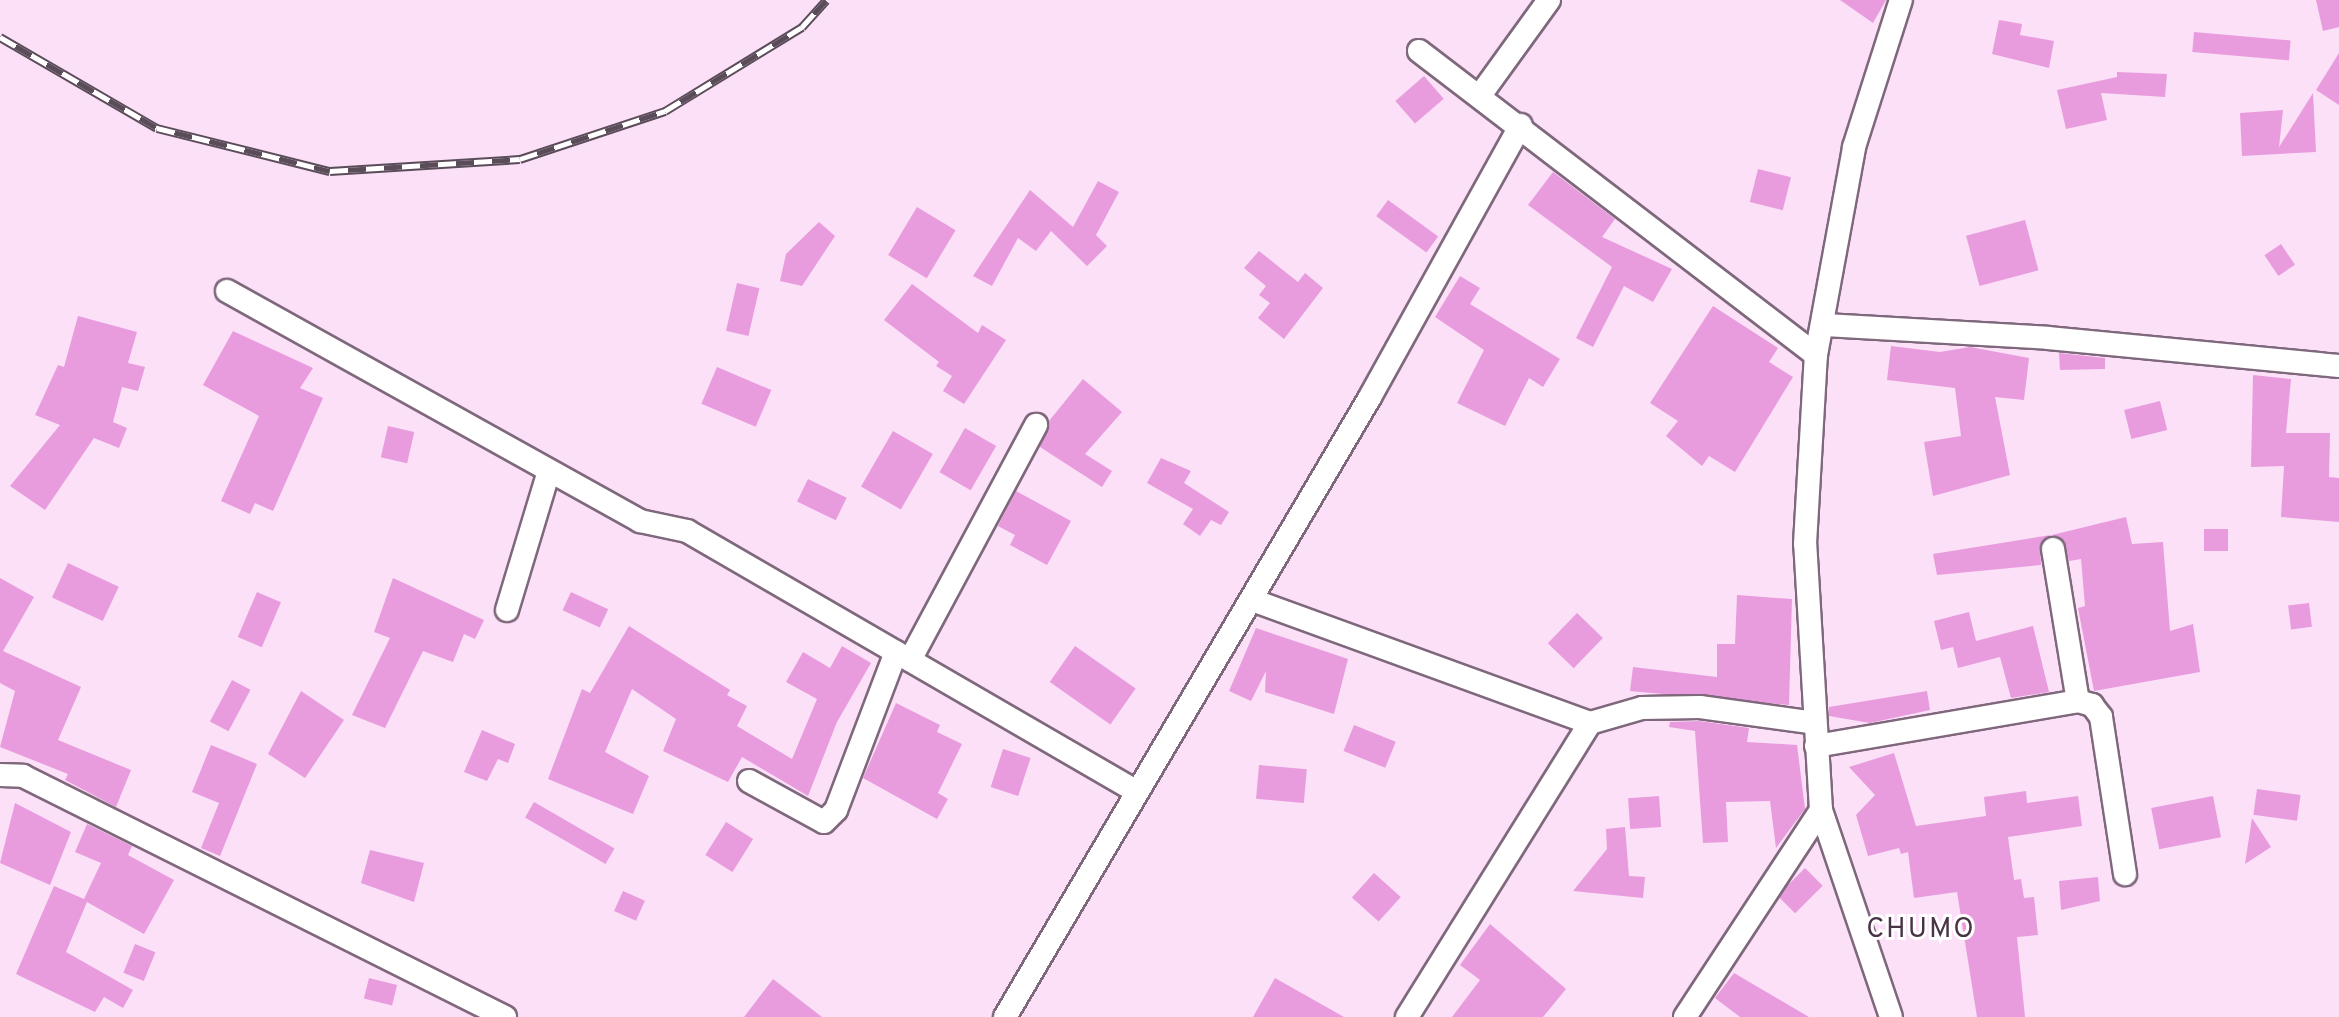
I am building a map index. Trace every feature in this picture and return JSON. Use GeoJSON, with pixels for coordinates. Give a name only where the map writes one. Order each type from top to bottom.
{"type":"FeatureCollection","features":[{"type":"Feature","properties":{"kind":"street"},"geometry":{"type":"LineString","coordinates":[[1481,94],[1549,0]]}},
{"type":"Feature","properties":{"kind":"street"},"geometry":{"type":"LineString","coordinates":[[1891,1017],[1821,810],[1805,544],[1816,355],[1825,325],[1854,147],[1901,0]]}},
{"type":"Feature","properties":{"kind":"street"},"geometry":{"type":"LineString","coordinates":[[1419,51],[1481,94],[1816,355]]}},
{"type":"Feature","properties":{"kind":"street"},"geometry":{"type":"LineString","coordinates":[[1005,1017],[1134,790],[1252,600],[1521,125]]}},
{"type":"Feature","properties":{"kind":"street"},"geometry":{"type":"LineString","coordinates":[[227,291],[640,521],[687,531],[1134,790]]}},
{"type":"Feature","properties":{"kind":"street"},"geometry":{"type":"LineString","coordinates":[[1825,325],[2048,338],[2339,366]]}},
{"type":"Feature","properties":{"kind":"street"},"geometry":{"type":"LineString","coordinates":[[749,781],[824,822],[836,810],[903,656],[1036,425]]}},
{"type":"Feature","properties":{"kind":"street"},"geometry":{"type":"LineString","coordinates":[[507,610],[549,471]]}},
{"type":"Feature","properties":{"kind":"street"},"geometry":{"type":"LineString","coordinates":[[2053,549],[2078,701]]}},
{"type":"Feature","properties":{"kind":"street"},"geometry":{"type":"LineString","coordinates":[[1252,600],[1590,723],[1642,708],[1700,707],[1815,723]]}},
{"type":"Feature","properties":{"kind":"street"},"geometry":{"type":"LineString","coordinates":[[1816,746],[2078,701],[2101,717],[2125,874]]}},
{"type":"Feature","properties":{"kind":"street"},"geometry":{"type":"LineString","coordinates":[[1407,1017],[1590,723]]}},
{"type":"Feature","properties":{"kind":"street"},"geometry":{"type":"LineString","coordinates":[[0,775],[23,776],[505,1017]]}},
{"type":"Feature","properties":{"kind":"street"},"geometry":{"type":"LineString","coordinates":[[1685,1017],[1821,810]]}},
{"type":"Feature","properties":{"kind":"building"},"geometry":{"type":"Polygon","coordinates":[[[1840,0],[1886,0],[1873,23],[1840,0]]]}},
{"type":"Feature","properties":{"kind":"building"},"geometry":{"type":"Polygon","coordinates":[[[2316,0],[2339,0],[2339,27],[2323,31],[2316,0]]]}},
{"type":"Feature","properties":{"kind":"building"},"geometry":{"type":"Polygon","coordinates":[[[1999,20],[2022,24],[2020,35],[2054,41],[2049,68],[1992,54],[1999,20]]]}},
{"type":"Feature","properties":{"kind":"building"},"geometry":{"type":"Polygon","coordinates":[[[2194,32],[2291,40],[2289,60],[2192,52],[2194,32]]]}},
{"type":"Feature","properties":{"kind":"building"},"geometry":{"type":"Polygon","coordinates":[[[2339,53],[2339,105],[2316,90],[2339,53]]]}},
{"type":"Feature","properties":{"kind":"building"},"geometry":{"type":"Polygon","coordinates":[[[2117,72],[2167,74],[2165,97],[2101,93],[2107,120],[2066,129],[2057,90],[2117,77],[2117,72]]]}},
{"type":"Feature","properties":{"kind":"building"},"geometry":{"type":"Polygon","coordinates":[[[1424,76],[1444,99],[1415,124],[1395,101],[1424,76]]]}},
{"type":"Feature","properties":{"kind":"building"},"geometry":{"type":"Polygon","coordinates":[[[2313,93],[2316,152],[2242,156],[2240,113],[2283,110],[2279,147],[2313,93]]]}},
{"type":"Feature","properties":{"kind":"building"},"geometry":{"type":"Polygon","coordinates":[[[1758,169],[1791,177],[1783,210],[1750,202],[1758,169]]]}},
{"type":"Feature","properties":{"kind":"building"},"geometry":{"type":"Polygon","coordinates":[[[1553,172],[1615,219],[1602,237],[1672,269],[1653,302],[1624,286],[1593,347],[1576,338],[1612,267],[1528,205],[1553,172]]]}},
{"type":"Feature","properties":{"kind":"building"},"geometry":{"type":"Polygon","coordinates":[[[1098,181],[1119,192],[1096,235],[1107,246],[1087,266],[1051,231],[1036,251],[1018,238],[992,286],[973,276],[1030,190],[1073,227],[1098,181]]]}},
{"type":"Feature","properties":{"kind":"building"},"geometry":{"type":"Polygon","coordinates":[[[1388,200],[1438,236],[1426,253],[1376,216],[1388,200]]]}},
{"type":"Feature","properties":{"kind":"building"},"geometry":{"type":"Polygon","coordinates":[[[917,207],[956,230],[927,278],[888,255],[917,207]]]}},
{"type":"Feature","properties":{"kind":"building"},"geometry":{"type":"Polygon","coordinates":[[[2025,220],[2038,270],[1980,286],[1966,236],[2025,220]]]}},
{"type":"Feature","properties":{"kind":"building"},"geometry":{"type":"Polygon","coordinates":[[[819,222],[835,236],[802,286],[780,281],[786,254],[819,222]]]}},
{"type":"Feature","properties":{"kind":"building"},"geometry":{"type":"Polygon","coordinates":[[[2281,244],[2295,265],[2278,276],[2264,255],[2281,244]]]}},
{"type":"Feature","properties":{"kind":"building"},"geometry":{"type":"Polygon","coordinates":[[[1259,251],[1298,282],[1305,273],[1323,288],[1284,339],[1258,318],[1270,303],[1259,295],[1266,286],[1244,268],[1259,251]]]}},
{"type":"Feature","properties":{"kind":"building"},"geometry":{"type":"Polygon","coordinates":[[[1460,276],[1480,288],[1470,304],[1560,359],[1543,387],[1529,378],[1505,426],[1457,403],[1484,350],[1435,317],[1460,276]]]}},
{"type":"Feature","properties":{"kind":"building"},"geometry":{"type":"Polygon","coordinates":[[[737,283],[759,288],[748,336],[726,331],[737,283]]]}},
{"type":"Feature","properties":{"kind":"building"},"geometry":{"type":"Polygon","coordinates":[[[912,284],[978,333],[982,325],[1006,340],[964,404],[943,391],[952,376],[936,366],[939,362],[884,320],[912,284]]]}},
{"type":"Feature","properties":{"kind":"building"},"geometry":{"type":"Polygon","coordinates":[[[1713,306],[1778,348],[1769,362],[1793,377],[1735,472],[1709,456],[1702,466],[1666,436],[1678,421],[1650,403],[1713,306]]]}},
{"type":"Feature","properties":{"kind":"building"},"geometry":{"type":"Polygon","coordinates":[[[78,316],[137,332],[128,363],[145,367],[138,391],[122,387],[113,422],[127,428],[119,448],[94,438],[45,510],[10,486],[60,425],[35,415],[58,365],[64,367],[78,316]]]}},
{"type":"Feature","properties":{"kind":"building"},"geometry":{"type":"Polygon","coordinates":[[[233,331],[313,368],[300,388],[323,398],[273,511],[255,503],[250,514],[221,501],[259,416],[203,385],[233,331]]]}},
{"type":"Feature","properties":{"kind":"building"},"geometry":{"type":"Polygon","coordinates":[[[1891,346],[1940,352],[1970,347],[2029,358],[2024,400],[1995,397],[2010,475],[1933,496],[1924,442],[1961,436],[1955,388],[1887,380],[1891,346]]]}},
{"type":"Feature","properties":{"kind":"building"},"geometry":{"type":"Polygon","coordinates":[[[2059,353],[2105,358],[2105,369],[2060,370],[2059,353]]]}},
{"type":"Feature","properties":{"kind":"building"},"geometry":{"type":"Polygon","coordinates":[[[717,367],[771,390],[756,427],[701,404],[717,367]]]}},
{"type":"Feature","properties":{"kind":"building"},"geometry":{"type":"Polygon","coordinates":[[[2253,375],[2291,379],[2286,433],[2330,433],[2329,477],[2339,478],[2339,522],[2281,517],[2284,466],[2251,467],[2253,375]]]}},
{"type":"Feature","properties":{"kind":"building"},"geometry":{"type":"Polygon","coordinates":[[[1083,379],[1122,412],[1085,454],[1112,471],[1102,487],[1040,447],[1049,421],[1083,379]]]}},
{"type":"Feature","properties":{"kind":"building"},"geometry":{"type":"Polygon","coordinates":[[[2160,401],[2167,430],[2131,439],[2124,410],[2160,401]]]}},
{"type":"Feature","properties":{"kind":"building"},"geometry":{"type":"Polygon","coordinates":[[[388,426],[414,432],[407,463],[381,457],[388,426]]]}},
{"type":"Feature","properties":{"kind":"building"},"geometry":{"type":"Polygon","coordinates":[[[965,428],[996,446],[971,490],[940,472],[965,428]]]}},
{"type":"Feature","properties":{"kind":"building"},"geometry":{"type":"Polygon","coordinates":[[[893,431],[933,454],[901,509],[861,486],[893,431]]]}},
{"type":"Feature","properties":{"kind":"building"},"geometry":{"type":"Polygon","coordinates":[[[1161,458],[1191,471],[1184,483],[1229,512],[1221,525],[1211,520],[1200,536],[1183,524],[1193,509],[1147,483],[1161,458]]]}},
{"type":"Feature","properties":{"kind":"building"},"geometry":{"type":"Polygon","coordinates":[[[808,479],[847,498],[836,520],[797,501],[808,479]]]}},
{"type":"Feature","properties":{"kind":"building"},"geometry":{"type":"Polygon","coordinates":[[[1016,491],[1071,521],[1047,565],[1010,545],[1015,535],[998,526],[1016,491]]]}},
{"type":"Feature","properties":{"kind":"building"},"geometry":{"type":"Polygon","coordinates":[[[2126,517],[2132,544],[2163,542],[2170,631],[2193,624],[2200,672],[2094,691],[2078,608],[2085,606],[2081,559],[2069,561],[2064,541],[2052,535],[2126,517]]]}},
{"type":"Feature","properties":{"kind":"building"},"geometry":{"type":"Polygon","coordinates":[[[2204,529],[2228,529],[2228,551],[2204,551],[2204,529]]]}},
{"type":"Feature","properties":{"kind":"building"},"geometry":{"type":"Polygon","coordinates":[[[2051,535],[2040,545],[2041,565],[1937,575],[1933,554],[2051,535]]]}},
{"type":"Feature","properties":{"kind":"building"},"geometry":{"type":"Polygon","coordinates":[[[68,563],[119,587],[103,621],[52,597],[68,563]]]}},
{"type":"Feature","properties":{"kind":"building"},"geometry":{"type":"Polygon","coordinates":[[[0,578],[34,597],[3,651],[81,687],[58,740],[131,770],[116,807],[65,780],[68,774],[0,747],[15,691],[0,683],[0,578]]]}},
{"type":"Feature","properties":{"kind":"building"},"geometry":{"type":"Polygon","coordinates":[[[393,578],[484,620],[475,639],[464,634],[453,662],[423,651],[385,728],[352,715],[390,638],[374,632],[393,578]]]}},
{"type":"Feature","properties":{"kind":"building"},"geometry":{"type":"Polygon","coordinates":[[[257,592],[281,602],[262,647],[238,637],[257,592]]]}},
{"type":"Feature","properties":{"kind":"building"},"geometry":{"type":"Polygon","coordinates":[[[571,592],[608,609],[600,627],[563,610],[571,592]]]}},
{"type":"Feature","properties":{"kind":"building"},"geometry":{"type":"Polygon","coordinates":[[[1737,595],[1792,599],[1789,705],[1630,691],[1633,667],[1717,677],[1717,644],[1735,644],[1737,595]]]}},
{"type":"Feature","properties":{"kind":"building"},"geometry":{"type":"Polygon","coordinates":[[[2309,603],[2312,627],[2291,629],[2288,606],[2309,603]]]}},
{"type":"Feature","properties":{"kind":"building"},"geometry":{"type":"Polygon","coordinates":[[[1969,612],[1976,641],[2033,626],[2049,692],[2011,698],[2000,657],[1958,668],[1953,647],[1941,650],[1934,621],[1969,612]]]}},
{"type":"Feature","properties":{"kind":"building"},"geometry":{"type":"Polygon","coordinates":[[[1577,613],[1603,638],[1574,668],[1548,643],[1577,613]]]}},
{"type":"Feature","properties":{"kind":"building"},"geometry":{"type":"Polygon","coordinates":[[[629,626],[730,690],[727,695],[747,706],[737,726],[792,759],[817,699],[786,682],[803,652],[830,668],[842,646],[871,663],[837,722],[808,796],[742,757],[728,782],[663,751],[676,719],[632,689],[605,752],[649,776],[633,814],[548,779],[582,689],[590,693],[629,626]]]}},
{"type":"Feature","properties":{"kind":"building"},"geometry":{"type":"Polygon","coordinates":[[[1256,628],[1348,659],[1334,714],[1265,692],[1266,671],[1251,701],[1229,691],[1256,628]]]}},
{"type":"Feature","properties":{"kind":"building"},"geometry":{"type":"Polygon","coordinates":[[[1075,646],[1136,688],[1110,724],[1050,682],[1075,646]]]}},
{"type":"Feature","properties":{"kind":"building"},"geometry":{"type":"Polygon","coordinates":[[[232,680],[251,690],[228,731],[210,721],[232,680]]]}},
{"type":"Feature","properties":{"kind":"building"},"geometry":{"type":"Polygon","coordinates":[[[301,691],[344,720],[305,778],[268,754],[301,691]]]}},
{"type":"Feature","properties":{"kind":"building"},"geometry":{"type":"Polygon","coordinates":[[[1927,691],[1930,710],[1870,723],[1829,716],[1829,707],[1927,691]]]}},
{"type":"Feature","properties":{"kind":"building"},"geometry":{"type":"Polygon","coordinates":[[[896,703],[940,725],[937,732],[962,744],[938,793],[948,799],[937,819],[863,778],[896,703]]]}},
{"type":"Feature","properties":{"kind":"building"},"geometry":{"type":"Polygon","coordinates":[[[1699,721],[1749,728],[1747,742],[1797,745],[1805,809],[1776,848],[1770,801],[1726,802],[1728,842],[1703,843],[1695,731],[1669,727],[1670,722],[1699,721]]]}},
{"type":"Feature","properties":{"kind":"building"},"geometry":{"type":"Polygon","coordinates":[[[1354,725],[1396,742],[1385,768],[1344,751],[1354,725]]]}},
{"type":"Feature","properties":{"kind":"building"},"geometry":{"type":"Polygon","coordinates":[[[482,730],[515,744],[508,763],[498,759],[487,781],[464,772],[482,730]]]}},
{"type":"Feature","properties":{"kind":"building"},"geometry":{"type":"Polygon","coordinates":[[[211,745],[257,764],[220,856],[201,848],[219,803],[192,792],[211,745]]]}},
{"type":"Feature","properties":{"kind":"building"},"geometry":{"type":"Polygon","coordinates":[[[1003,749],[1031,758],[1018,796],[991,787],[1003,749]]]}},
{"type":"Feature","properties":{"kind":"building"},"geometry":{"type":"Polygon","coordinates":[[[1894,753],[1916,826],[1986,816],[1984,797],[2026,791],[2027,803],[2078,796],[2082,826],[2008,837],[2014,880],[2021,879],[2024,898],[2034,897],[2038,935],[2017,937],[2025,1017],[1977,1017],[1957,892],[1914,898],[1908,852],[1901,854],[1899,848],[1868,856],[1856,815],[1875,795],[1849,767],[1894,753]]]}},
{"type":"Feature","properties":{"kind":"building"},"geometry":{"type":"Polygon","coordinates":[[[1259,765],[1307,769],[1304,803],[1256,799],[1259,765]]]}},
{"type":"Feature","properties":{"kind":"building"},"geometry":{"type":"Polygon","coordinates":[[[2257,789],[2301,795],[2297,821],[2253,815],[2257,789]]]}},
{"type":"Feature","properties":{"kind":"building"},"geometry":{"type":"Polygon","coordinates":[[[1659,796],[1661,827],[1630,829],[1628,798],[1659,796]]]}},
{"type":"Feature","properties":{"kind":"building"},"geometry":{"type":"Polygon","coordinates":[[[2213,796],[2221,837],[2159,849],[2151,808],[2213,796]]]}},
{"type":"Feature","properties":{"kind":"building"},"geometry":{"type":"Polygon","coordinates":[[[534,802],[615,848],[606,864],[525,818],[534,802]]]}},
{"type":"Feature","properties":{"kind":"building"},"geometry":{"type":"Polygon","coordinates":[[[15,803],[71,832],[50,885],[0,863],[15,803]]]}},
{"type":"Feature","properties":{"kind":"building"},"geometry":{"type":"Polygon","coordinates":[[[2252,818],[2271,847],[2245,864],[2252,818]]]}},
{"type":"Feature","properties":{"kind":"building"},"geometry":{"type":"Polygon","coordinates":[[[726,822],[753,839],[732,872],[705,855],[726,822]]]}},
{"type":"Feature","properties":{"kind":"building"},"geometry":{"type":"Polygon","coordinates":[[[87,824],[132,846],[128,855],[174,880],[144,934],[87,902],[66,952],[133,990],[123,1008],[104,997],[95,1012],[16,974],[54,886],[84,899],[101,863],[75,852],[87,824]]]}},
{"type":"Feature","properties":{"kind":"building"},"geometry":{"type":"Polygon","coordinates":[[[1625,827],[1629,876],[1645,877],[1643,898],[1573,891],[1607,849],[1606,829],[1625,827]]]}},
{"type":"Feature","properties":{"kind":"building"},"geometry":{"type":"Polygon","coordinates":[[[370,850],[424,863],[414,902],[361,883],[370,850]]]}},
{"type":"Feature","properties":{"kind":"building"},"geometry":{"type":"Polygon","coordinates":[[[1805,868],[1823,886],[1795,913],[1777,896],[1805,868]]]}},
{"type":"Feature","properties":{"kind":"building"},"geometry":{"type":"Polygon","coordinates":[[[1374,873],[1401,897],[1379,922],[1352,898],[1374,873]]]}},
{"type":"Feature","properties":{"kind":"building"},"geometry":{"type":"Polygon","coordinates":[[[2098,877],[2100,901],[2061,910],[2059,881],[2098,877]]]}},
{"type":"Feature","properties":{"kind":"building"},"geometry":{"type":"Polygon","coordinates":[[[623,891],[645,901],[636,921],[614,911],[623,891]]]}},
{"type":"Feature","properties":{"kind":"building"},"geometry":{"type":"Polygon","coordinates":[[[1490,924],[1566,989],[1543,1017],[1452,1017],[1480,980],[1460,965],[1490,924]]]}},
{"type":"Feature","properties":{"kind":"building"},"geometry":{"type":"Polygon","coordinates":[[[135,944],[155,952],[144,981],[123,973],[135,944]]]}},
{"type":"Feature","properties":{"kind":"building"},"geometry":{"type":"Polygon","coordinates":[[[1734,973],[1809,1017],[1740,1017],[1715,998],[1734,973]]]}},
{"type":"Feature","properties":{"kind":"building"},"geometry":{"type":"Polygon","coordinates":[[[369,978],[397,985],[392,1005],[364,998],[369,978]]]}},
{"type":"Feature","properties":{"kind":"building"},"geometry":{"type":"Polygon","coordinates":[[[1275,978],[1344,1017],[1253,1017],[1275,978]]]}},
{"type":"Feature","properties":{"kind":"building"},"geometry":{"type":"Polygon","coordinates":[[[773,979],[822,1017],[744,1017],[773,979]]]}},
{"type":"Feature","properties":{"kind":"railway"},"geometry":{"type":"LineString","coordinates":[[0,37],[157,128],[330,171],[520,159],[665,111],[802,27],[826,0]]}},
{"type":"Feature","properties":{"kind":"district","name":"CHUMO"},"geometry":{"type":"Point","coordinates":[1921,930]}}]}
